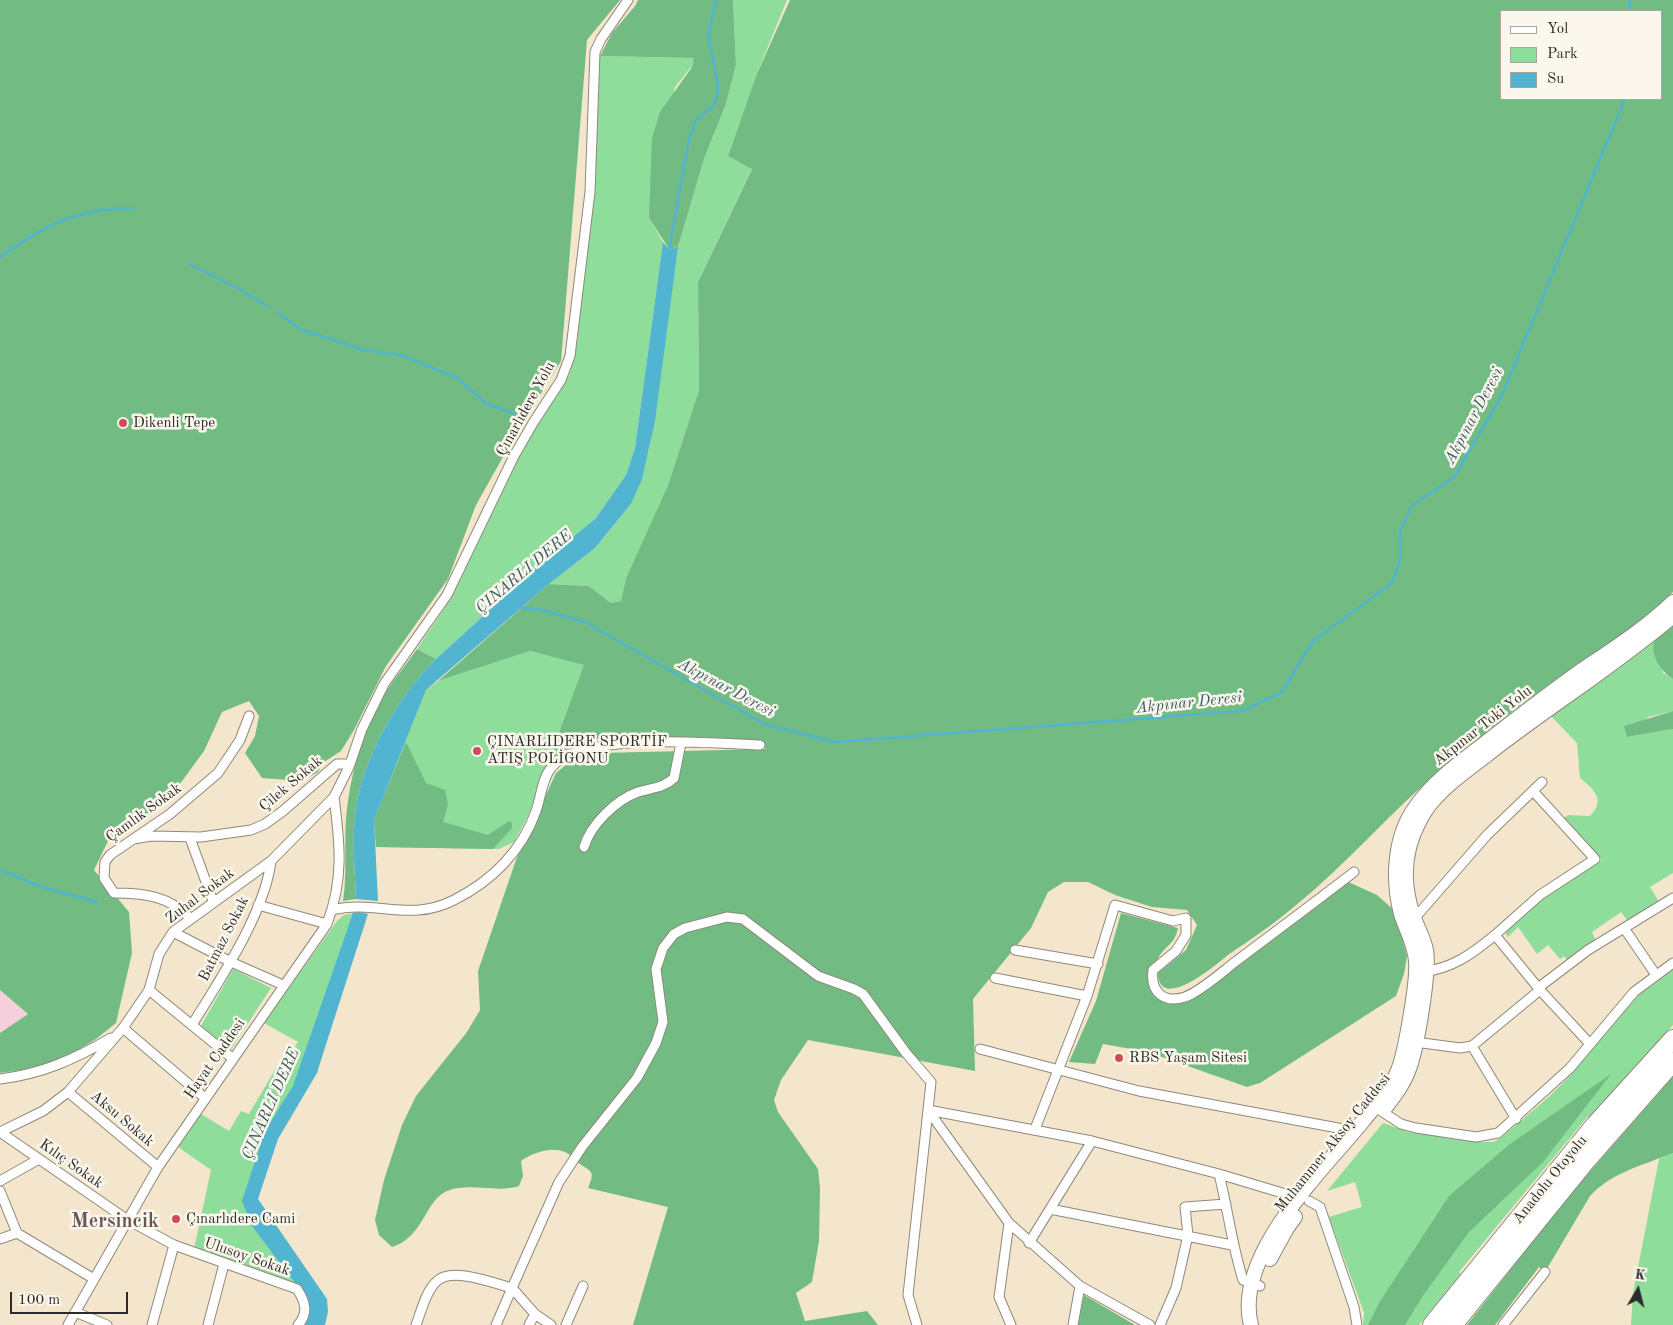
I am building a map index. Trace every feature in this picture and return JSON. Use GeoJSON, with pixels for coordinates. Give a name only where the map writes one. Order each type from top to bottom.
{"type":"FeatureCollection","features":[{"type":"Feature","properties":{"kind":"highway","name":"Anadolu Otoyolu"},"geometry":{"type":"LineString","coordinates":[[1432,1325],[1594,1126],[1673,1040]]}},
{"type":"Feature","properties":{"kind":"highway","name":"Anadolu Otoyolu"},"geometry":{"type":"LineString","coordinates":[[1453,1325],[1568,1183],[1673,1062]]}},
{"type":"Feature","properties":{"kind":"main road","name":"Akpınar Toki Yolu"},"geometry":{"type":"LineString","coordinates":[[1409,921],[1396,888],[1396,863],[1401,836],[1416,805],[1464,759],[1532,707],[1641,629],[1673,602]]}},
{"type":"Feature","properties":{"kind":"main road","name":"Akpınar Toki Yolu"},"geometry":{"type":"LineString","coordinates":[[1409,921],[1406,889],[1406,856],[1416,827],[1434,800],[1540,714],[1673,616]]}},
{"type":"Feature","properties":{"kind":"main road","name":"Muhammer Aksoy Caddesi"},"geometry":{"type":"LineString","coordinates":[[1304,1200],[1378,1109],[1399,1069],[1426,950],[1409,921]]}},
{"type":"Feature","properties":{"kind":"main road","name":"Muhammer Aksoy Caddesi"},"geometry":{"type":"LineString","coordinates":[[1251,1325],[1249,1303],[1256,1285],[1286,1228],[1354,1131],[1399,1090],[1406,1076],[1415,1042],[1421,972]]}},
{"type":"Feature","properties":{"kind":"main road","name":"Muhammer Aksoy Caddesi"},"geometry":{"type":"LineString","coordinates":[[1256,1285],[1257,1307],[1261,1325]]}},
{"type":"Feature","properties":{"kind":"street","name":"Çınarlıdere Yolu"},"geometry":{"type":"LineString","coordinates":[[334,798],[350,764],[362,729],[384,684],[448,595],[514,456],[533,422],[561,380],[566,367],[572,343],[588,215],[595,52],[601,39],[628,0]]}},
{"type":"Feature","properties":{"kind":"street","name":"Çamlık Sokak"},"geometry":{"type":"LineString","coordinates":[[190,918],[174,904],[164,899],[154,896],[114,894],[104,878],[105,862],[110,855],[170,814],[218,773],[240,740],[249,716]]}},
{"type":"Feature","properties":{"kind":"street"},"geometry":{"type":"LineString","coordinates":[[332,910],[356,905],[395,911],[419,910],[439,907],[455,900],[494,874],[511,856],[530,826],[546,776],[558,760],[584,749],[600,745],[681,742],[760,744]]}},
{"type":"Feature","properties":{"kind":"street"},"geometry":{"type":"LineString","coordinates":[[584,847],[590,834],[612,808],[638,792],[664,785],[674,778],[681,742]]}},
{"type":"Feature","properties":{"kind":"street","name":"Çilek Sokak"},"geometry":{"type":"LineString","coordinates":[[132,839],[151,836],[190,838],[240,833],[265,824],[337,764],[350,764]]}},
{"type":"Feature","properties":{"kind":"street"},"geometry":{"type":"LineString","coordinates":[[1409,921],[1487,835],[1542,782]]}},
{"type":"Feature","properties":{"kind":"street"},"geometry":{"type":"LineString","coordinates":[[1421,972],[1446,968],[1464,959],[1540,895],[1595,859],[1533,792]]}},
{"type":"Feature","properties":{"kind":"street","name":"Hayat Caddesi"},"geometry":{"type":"LineString","coordinates":[[68,1325],[126,1220],[158,1167],[283,985],[318,940],[327,924],[332,910],[341,864],[334,798]]}},
{"type":"Feature","properties":{"kind":"street","name":"Zuhal Sokak"},"geometry":{"type":"LineString","coordinates":[[0,1132],[43,1111],[68,1092],[121,1031],[149,990],[159,954],[173,932],[213,901],[271,861],[334,798]]}},
{"type":"Feature","properties":{"kind":"street"},"geometry":{"type":"LineString","coordinates":[[190,838],[213,901]]}},
{"type":"Feature","properties":{"kind":"street","name":"Batmaz Sokak"},"geometry":{"type":"LineString","coordinates":[[192,1025],[231,962],[258,905],[268,878],[271,861]]}},
{"type":"Feature","properties":{"kind":"street"},"geometry":{"type":"LineString","coordinates":[[1036,1129],[1087,996],[1115,905],[1174,921],[1186,918],[1186,935],[1176,951],[1153,970],[1151,983],[1155,991],[1167,997],[1185,997],[1214,978],[1354,872]]}},
{"type":"Feature","properties":{"kind":"street"},"geometry":{"type":"LineString","coordinates":[[1415,1042],[1460,1048],[1472,1046],[1588,950],[1673,898]]}},
{"type":"Feature","properties":{"kind":"street"},"geometry":{"type":"LineString","coordinates":[[258,905],[327,924]]}},
{"type":"Feature","properties":{"kind":"street"},"geometry":{"type":"LineString","coordinates":[[496,1325],[559,1182],[578,1153],[637,1078],[656,1043],[663,1022],[656,969],[663,948],[674,934],[685,928],[727,917],[743,919],[818,976],[863,994],[906,1053],[931,1082],[908,1295],[917,1325]]}},
{"type":"Feature","properties":{"kind":"street"},"geometry":{"type":"LineString","coordinates":[[1624,928],[1656,974]]}},
{"type":"Feature","properties":{"kind":"street"},"geometry":{"type":"LineString","coordinates":[[173,932],[231,962],[283,985]]}},
{"type":"Feature","properties":{"kind":"street"},"geometry":{"type":"LineString","coordinates":[[1494,935],[1539,989],[1590,1044]]}},
{"type":"Feature","properties":{"kind":"street"},"geometry":{"type":"LineString","coordinates":[[1015,950],[1098,964]]}},
{"type":"Feature","properties":{"kind":"street"},"geometry":{"type":"LineString","coordinates":[[1378,1109],[1408,1126],[1476,1137],[1498,1133],[1516,1119],[1570,1068],[1634,992],[1673,963]]}},
{"type":"Feature","properties":{"kind":"street"},"geometry":{"type":"LineString","coordinates":[[995,978],[1087,996]]}},
{"type":"Feature","properties":{"kind":"street"},"geometry":{"type":"LineString","coordinates":[[149,990],[232,1058]]}},
{"type":"Feature","properties":{"kind":"street"},"geometry":{"type":"LineString","coordinates":[[0,1079],[30,1075],[60,1066],[121,1031],[205,1098]]}},
{"type":"Feature","properties":{"kind":"street"},"geometry":{"type":"LineString","coordinates":[[1472,1046],[1516,1119]]}},
{"type":"Feature","properties":{"kind":"street"},"geometry":{"type":"LineString","coordinates":[[980,1049],[1139,1091],[1354,1131]]}},
{"type":"Feature","properties":{"kind":"street","name":"Aksu Sokak"},"geometry":{"type":"LineString","coordinates":[[68,1092],[158,1167]]}},
{"type":"Feature","properties":{"kind":"street"},"geometry":{"type":"LineString","coordinates":[[928,1110],[1092,1141],[1219,1174],[1304,1200],[1320,1207],[1354,1307],[1357,1325]]}},
{"type":"Feature","properties":{"kind":"street"},"geometry":{"type":"LineString","coordinates":[[928,1110],[1009,1223],[1029,1243],[1080,1286],[1150,1325]]}},
{"type":"Feature","properties":{"kind":"street","name":"Kılıç Sokak"},"geometry":{"type":"LineString","coordinates":[[0,1132],[126,1220]]}},
{"type":"Feature","properties":{"kind":"street"},"geometry":{"type":"LineString","coordinates":[[1029,1243],[1092,1141]]}},
{"type":"Feature","properties":{"kind":"street"},"geometry":{"type":"LineString","coordinates":[[0,1181],[39,1159]]}},
{"type":"Feature","properties":{"kind":"street"},"geometry":{"type":"LineString","coordinates":[[1219,1174],[1232,1245],[1243,1280],[1256,1285]]}},
{"type":"Feature","properties":{"kind":"street"},"geometry":{"type":"LineString","coordinates":[[0,1191],[17,1234],[94,1279]]}},
{"type":"Feature","properties":{"kind":"street"},"geometry":{"type":"LineString","coordinates":[[1160,1325],[1176,1288],[1188,1235],[1185,1207],[1226,1204]]}},
{"type":"Feature","properties":{"kind":"street"},"geometry":{"type":"LineString","coordinates":[[1050,1209],[1232,1245]]}},
{"type":"Feature","properties":{"kind":"street","name":"Ulusoy Sokak"},"geometry":{"type":"LineString","coordinates":[[126,1220],[174,1245],[297,1290],[305,1307],[304,1317],[298,1325]]}},
{"type":"Feature","properties":{"kind":"street"},"geometry":{"type":"LineString","coordinates":[[1009,1223],[999,1297],[1011,1325]]}},
{"type":"Feature","properties":{"kind":"street"},"geometry":{"type":"LineString","coordinates":[[0,1239],[17,1234]]}},
{"type":"Feature","properties":{"kind":"street"},"geometry":{"type":"LineString","coordinates":[[152,1325],[174,1245]]}},
{"type":"Feature","properties":{"kind":"street"},"geometry":{"type":"LineString","coordinates":[[208,1325],[224,1264]]}},
{"type":"Feature","properties":{"kind":"street"},"geometry":{"type":"LineString","coordinates":[[1503,1325],[1545,1272]]}},
{"type":"Feature","properties":{"kind":"street"},"geometry":{"type":"LineString","coordinates":[[416,1325],[434,1284],[442,1277],[462,1275],[512,1288],[535,1314],[551,1325]]}},
{"type":"Feature","properties":{"kind":"street"},"geometry":{"type":"LineString","coordinates":[[566,1325],[583,1286]]}},
{"type":"Feature","properties":{"kind":"street"},"geometry":{"type":"LineString","coordinates":[[1073,1325],[1080,1286]]}},
{"type":"Feature","properties":{"kind":"street"},"geometry":{"type":"LineString","coordinates":[[75,1312],[107,1325]]}},
{"type":"Feature","properties":{"kind":"street"},"geometry":{"type":"LineString","coordinates":[[530,1325],[535,1314]]}},
{"type":"Feature","properties":{"kind":"shaded area"},"geometry":{"type":"Polygon","coordinates":[[[0,990],[28,1014],[0,1033],[0,990]]]}},
{"type":"Feature","properties":{"kind":"green space"},"geometry":{"type":"Polygon","coordinates":[[[0,0],[620,0],[587,40],[561,361],[517,432],[476,505],[448,579],[386,666],[354,730],[341,751],[324,762],[318,772],[302,781],[262,778],[245,753],[255,736],[259,716],[249,701],[222,712],[204,751],[169,799],[109,839],[94,870],[129,912],[132,953],[116,1023],[96,1039],[60,1061],[0,1073],[0,1033],[28,1014],[0,990],[0,0]]]}},
{"type":"Feature","properties":{"kind":"green space"},"geometry":{"type":"Polygon","coordinates":[[[638,0],[733,0],[736,65],[726,104],[704,159],[678,247],[669,249],[649,218],[652,138],[660,112],[692,67],[694,58],[600,56],[612,33],[638,0]]]}},
{"type":"Feature","properties":{"kind":"green space"},"geometry":{"type":"Polygon","coordinates":[[[733,0],[787,0],[756,76],[728,156],[752,168],[698,282],[699,390],[668,485],[626,578],[621,601],[611,603],[589,586],[549,584],[595,548],[631,504],[649,449],[678,247],[704,159],[726,104],[736,65],[733,0]]]}},
{"type":"Feature","properties":{"kind":"green space"},"geometry":{"type":"Polygon","coordinates":[[[790,0],[1673,0],[1673,592],[1642,620],[1540,691],[1445,766],[1295,906],[1189,983],[1177,988],[1168,988],[1161,984],[1158,973],[1186,950],[1197,925],[1187,910],[1152,907],[1115,895],[1088,882],[1064,882],[1048,892],[1031,928],[973,999],[975,1071],[808,1040],[781,1080],[774,1100],[778,1112],[818,1169],[820,1188],[819,1241],[812,1282],[796,1293],[805,1321],[867,1311],[878,1325],[633,1325],[668,1207],[588,1188],[592,1178],[591,1172],[570,1155],[560,1150],[542,1151],[521,1161],[523,1176],[519,1186],[503,1189],[468,1187],[450,1190],[441,1194],[412,1235],[392,1247],[379,1235],[375,1220],[384,1180],[402,1125],[416,1096],[467,1032],[480,1010],[478,971],[516,860],[556,773],[576,757],[601,753],[766,749],[756,741],[640,738],[599,739],[578,743],[549,760],[584,665],[530,651],[438,681],[549,584],[589,586],[611,603],[621,601],[626,578],[668,485],[699,390],[698,282],[752,169],[728,156],[756,76],[790,0]]]}},
{"type":"Feature","properties":{"kind":"green space"},"geometry":{"type":"Polygon","coordinates":[[[600,56],[695,58],[692,66],[675,87],[649,218],[663,242],[635,448],[626,475],[596,518],[538,566],[436,659],[417,649],[451,599],[542,414],[569,376],[576,350],[592,213],[600,56]]]}},
{"type":"Feature","properties":{"kind":"green space"},"geometry":{"type":"Polygon","coordinates":[[[1673,622],[1673,679],[1659,666],[1653,647],[1658,635],[1673,622]]]}},
{"type":"Feature","properties":{"kind":"green space"},"geometry":{"type":"Polygon","coordinates":[[[1656,636],[1663,673],[1673,679],[1673,711],[1648,717],[1628,737],[1673,729],[1673,873],[1650,887],[1659,902],[1628,921],[1621,912],[1592,932],[1596,941],[1567,960],[1564,956],[1560,959],[1548,945],[1537,954],[1518,927],[1508,937],[1504,931],[1556,889],[1602,860],[1564,818],[1568,815],[1590,816],[1595,810],[1598,800],[1590,786],[1580,778],[1577,743],[1550,715],[1656,636]]]}},
{"type":"Feature","properties":{"kind":"green space"},"geometry":{"type":"Polygon","coordinates":[[[417,649],[436,659],[422,674],[395,711],[383,731],[364,774],[358,795],[354,826],[356,899],[343,901],[347,809],[350,787],[359,752],[370,720],[380,701],[417,649]]]}},
{"type":"Feature","properties":{"kind":"green space","name":"ÇINARLIDERE SPORTİF ATIŞ POLİGONU"},"geometry":{"type":"Polygon","coordinates":[[[530,651],[585,665],[528,816],[514,842],[499,849],[376,847],[374,820],[426,690],[438,681],[530,651]]]}},
{"type":"Feature","properties":{"kind":"green space"},"geometry":{"type":"Polygon","coordinates":[[[1673,711],[1673,729],[1627,737],[1624,726],[1673,711]]]}},
{"type":"Feature","properties":{"kind":"green space"},"geometry":{"type":"Polygon","coordinates":[[[406,742],[426,783],[445,790],[448,805],[443,822],[488,835],[509,821],[512,823],[512,828],[493,849],[376,847],[374,820],[406,742]]]}},
{"type":"Feature","properties":{"kind":"green space"},"geometry":{"type":"Polygon","coordinates":[[[1344,880],[1377,895],[1395,911],[1407,956],[1404,974],[1396,996],[1260,1083],[1247,1087],[1148,1052],[1103,1044],[1095,1064],[1069,1062],[1096,1001],[1121,913],[1178,928],[1173,940],[1158,958],[1151,983],[1167,997],[1185,997],[1344,880]]]}},
{"type":"Feature","properties":{"kind":"green space"},"geometry":{"type":"Polygon","coordinates":[[[360,912],[252,1195],[316,1292],[194,1249],[211,1170],[174,1144],[196,1111],[229,1131],[241,1111],[249,1114],[285,1053],[289,1055],[298,1042],[264,1023],[337,921],[344,915],[360,912]]]}},
{"type":"Feature","properties":{"kind":"green space"},"geometry":{"type":"Polygon","coordinates":[[[1673,967],[1673,1025],[1590,1119],[1588,1116],[1459,1272],[1461,1274],[1419,1325],[1363,1325],[1364,1313],[1329,1217],[1362,1207],[1355,1182],[1327,1191],[1383,1123],[1408,1132],[1494,1142],[1526,1117],[1563,1083],[1641,993],[1673,967]]]}},
{"type":"Feature","properties":{"kind":"green space"},"geometry":{"type":"Polygon","coordinates":[[[233,969],[271,988],[230,1051],[201,1026],[233,969]]]}},
{"type":"Feature","properties":{"kind":"green space"},"geometry":{"type":"Polygon","coordinates":[[[1611,1074],[1543,1162],[1469,1232],[1422,1297],[1405,1325],[1368,1325],[1379,1303],[1449,1196],[1510,1144],[1611,1074]]]}},
{"type":"Feature","properties":{"kind":"green space"},"geometry":{"type":"Polygon","coordinates":[[[1673,1077],[1673,1153],[1618,1175],[1599,1188],[1590,1196],[1545,1272],[1539,1267],[1495,1325],[1467,1325],[1570,1194],[1673,1077]]]}},
{"type":"Feature","properties":{"kind":"green space"},"geometry":{"type":"Polygon","coordinates":[[[1673,1153],[1673,1325],[1631,1325],[1633,1293],[1659,1159],[1673,1153]]]}},
{"type":"Feature","properties":{"kind":"green space"},"geometry":{"type":"Polygon","coordinates":[[[1084,1295],[1135,1325],[1078,1325],[1084,1295]]]}},
{"type":"Feature","properties":{"kind":"water"},"geometry":{"type":"Polygon","coordinates":[[[663,242],[669,249],[678,247],[655,421],[642,479],[631,504],[595,548],[549,584],[426,690],[374,820],[378,901],[356,899],[354,837],[358,795],[373,752],[395,711],[422,674],[436,659],[538,566],[596,518],[626,475],[635,448],[663,242]]]}},
{"type":"Feature","properties":{"kind":"water"},"geometry":{"type":"Polygon","coordinates":[[[353,913],[368,914],[317,1073],[278,1139],[258,1199],[327,1299],[328,1312],[325,1325],[305,1325],[309,1317],[308,1300],[252,1226],[242,1201],[265,1131],[293,1086],[353,913]]]}},
{"type":"Feature","properties":{"kind":"waterway"},"geometry":{"type":"LineString","coordinates":[[669,249],[689,139],[695,121],[714,105],[717,95],[718,84],[708,36],[716,0]]}},
{"type":"Feature","properties":{"kind":"waterway","name":"Akpınar Deresi"},"geometry":{"type":"LineString","coordinates":[[1629,0],[1630,10]]}},
{"type":"Feature","properties":{"kind":"waterway","name":"Akpınar Deresi"},"geometry":{"type":"LineString","coordinates":[[519,607],[546,611],[587,623],[764,724],[834,742],[1242,711],[1281,693],[1313,641],[1392,583],[1400,560],[1400,531],[1412,506],[1454,477],[1502,395],[1625,100]]}},
{"type":"Feature","properties":{"kind":"waterway"},"geometry":{"type":"LineString","coordinates":[[0,257],[47,227],[62,220],[94,211],[133,208]]}},
{"type":"Feature","properties":{"kind":"waterway"},"geometry":{"type":"LineString","coordinates":[[189,264],[243,291],[267,306]]}},
{"type":"Feature","properties":{"kind":"waterway"},"geometry":{"type":"LineString","coordinates":[[277,312],[300,329],[364,350],[401,355],[457,378],[487,404],[515,414]]}},
{"type":"Feature","properties":{"kind":"waterway"},"geometry":{"type":"LineString","coordinates":[[0,870],[42,887],[97,902]]}},
{"type":"Feature","properties":{"kind":"place","name":"Dikenli Tepe"},"geometry":{"type":"Point","coordinates":[123,423]}},
{"type":"Feature","properties":{"kind":"place","name":"ÇINARLIDERE SPORTİF ATIŞ POLİGONU"},"geometry":{"type":"Point","coordinates":[477,751]}},
{"type":"Feature","properties":{"kind":"place","name":"RBS Yaşam Sitesi"},"geometry":{"type":"Point","coordinates":[1119,1058]}},
{"type":"Feature","properties":{"kind":"place","name":"Çınarlıdere Cami"},"geometry":{"type":"Point","coordinates":[176,1219]}},
{"type":"Feature","properties":{"kind":"district","name":"Mersincik"},"geometry":{"type":"Point","coordinates":[115,1222]}},
{"type":"Feature","properties":{"kind":"water label","name":"ÇINARLI DERE"},"geometry":{"type":"Point","coordinates":[524,572]}},
{"type":"Feature","properties":{"kind":"water label","name":"ÇINARLI DERE"},"geometry":{"type":"Point","coordinates":[271,1104]}}]}
